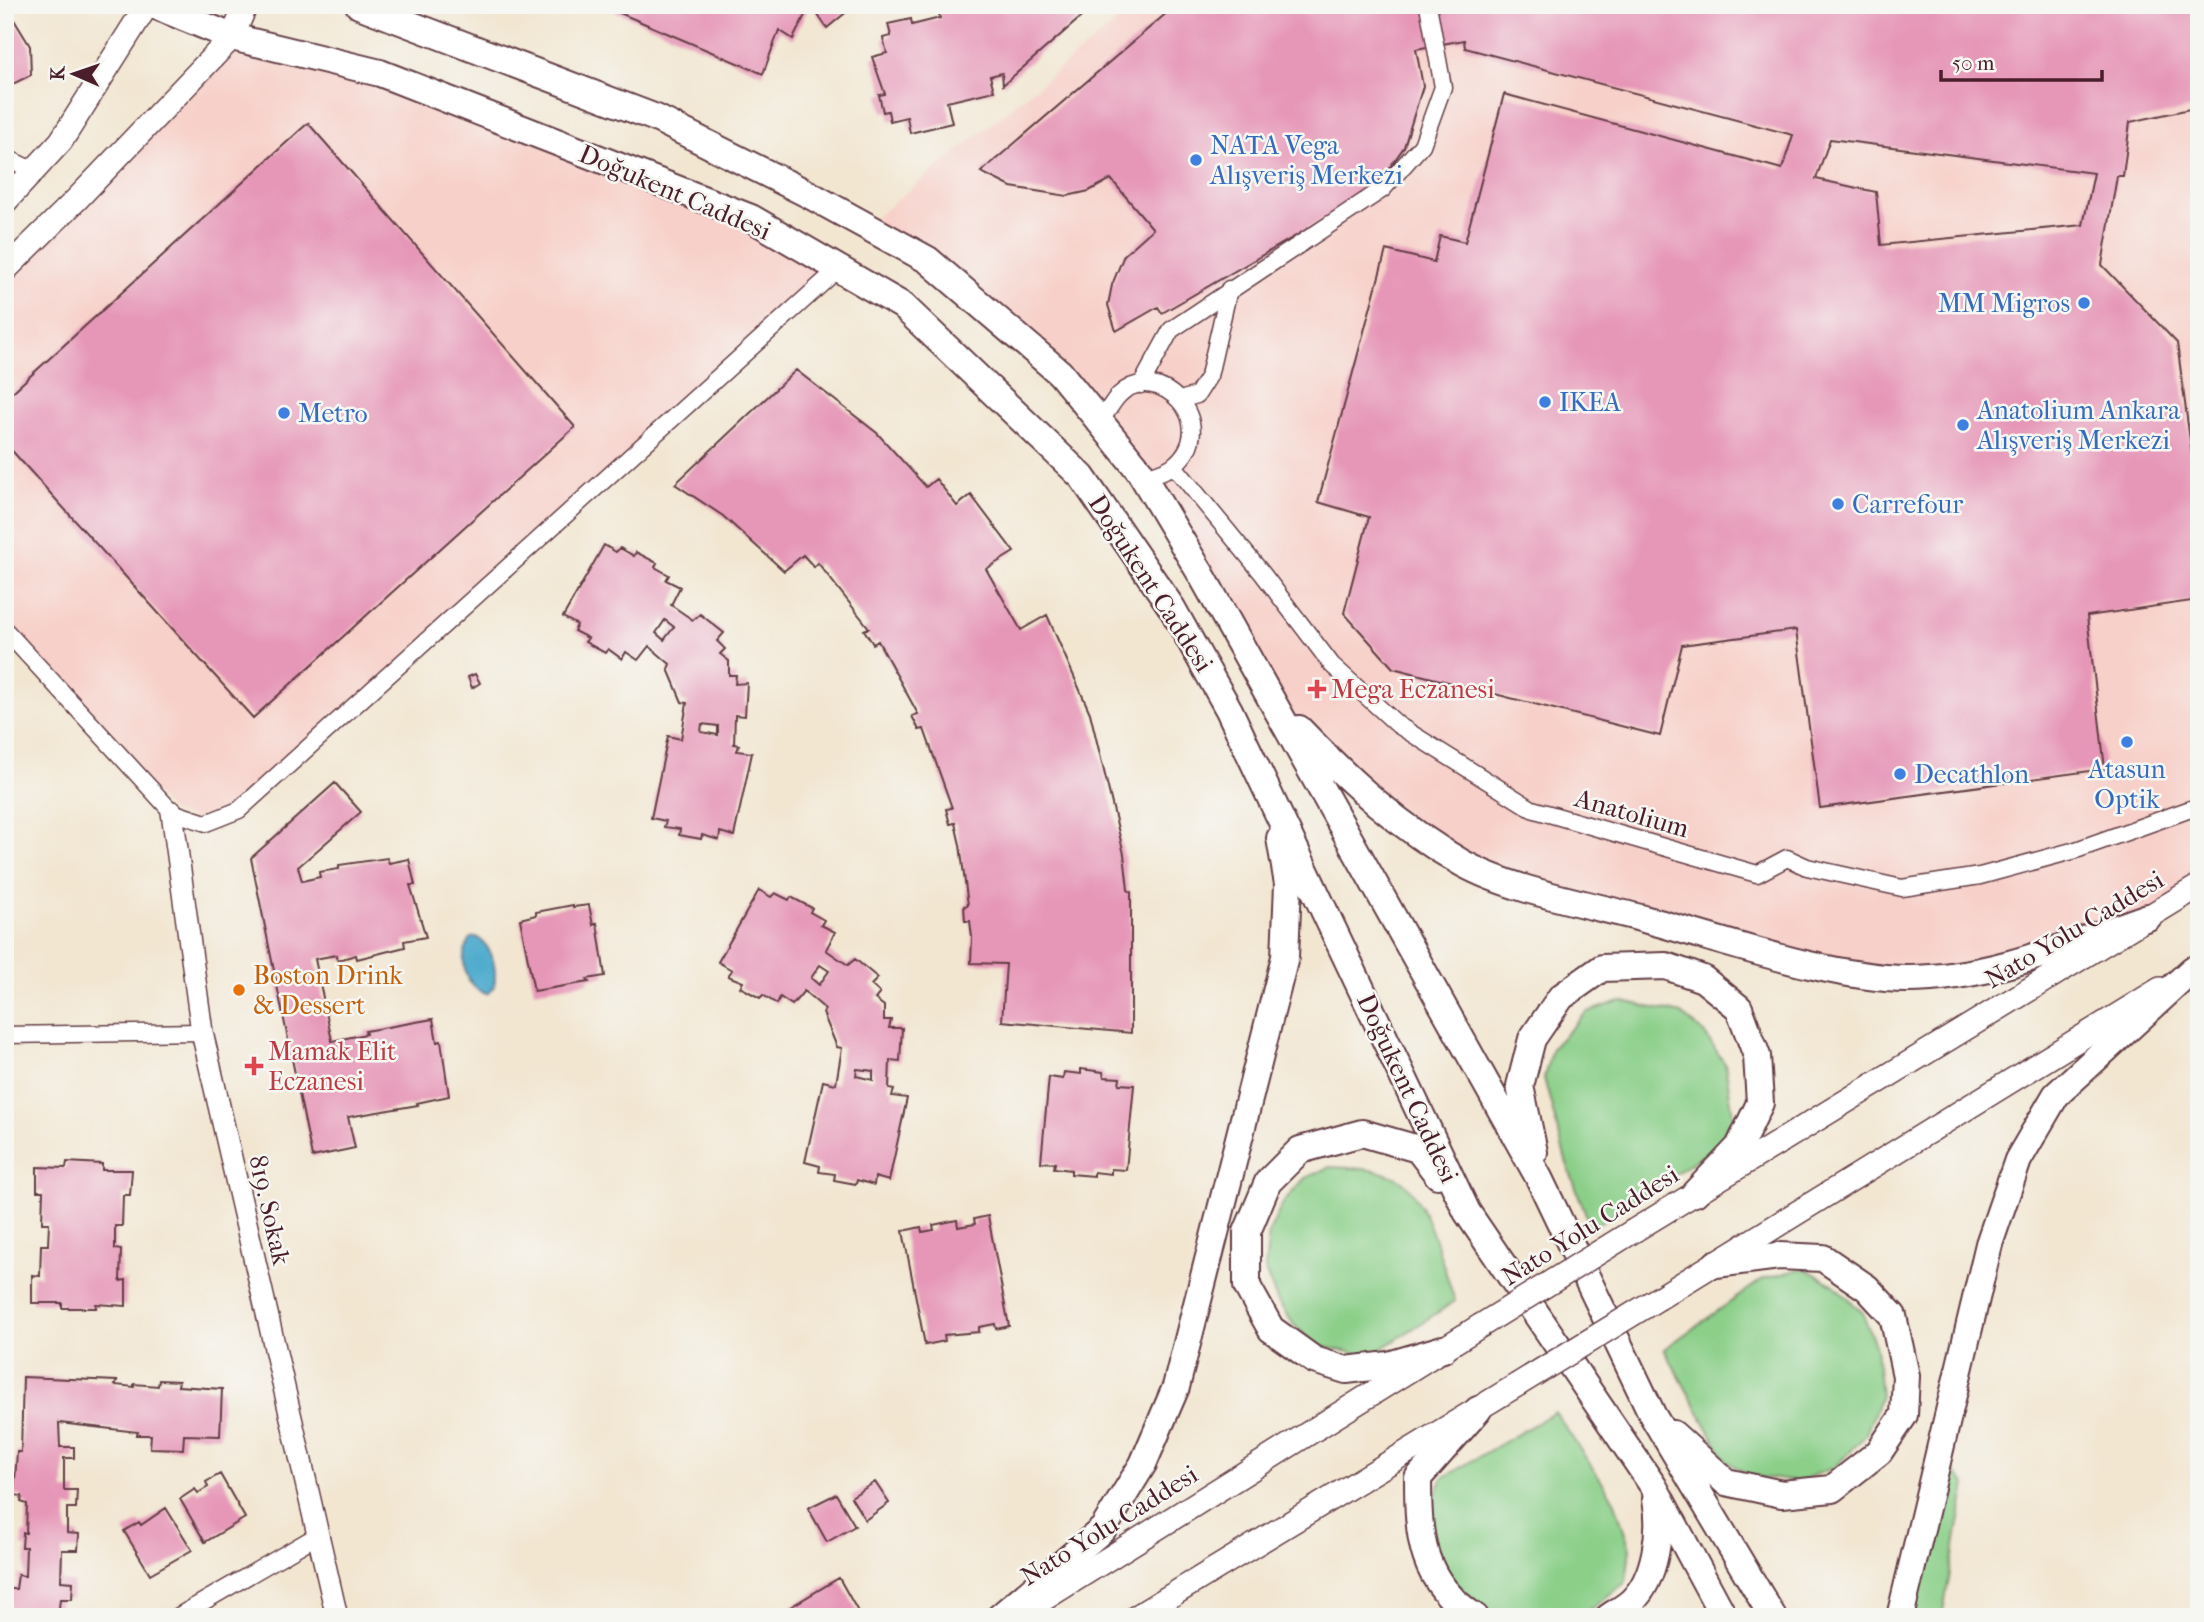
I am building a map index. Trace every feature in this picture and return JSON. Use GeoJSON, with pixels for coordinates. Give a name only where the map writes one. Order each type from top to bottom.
{"type":"FeatureCollection","features":[{"type":"Feature","properties":{"kind":"main road"},"geometry":{"type":"LineString","coordinates":[[5,202],[61,141],[147,5]]}},
{"type":"Feature","properties":{"kind":"main road","name":"Doğukent Caddesi"},"geometry":{"type":"LineString","coordinates":[[154,5],[232,37],[380,73],[751,218],[903,306],[1083,478],[1172,608],[1229,710],[1467,1212],[1654,1487],[1724,1617]]}},
{"type":"Feature","properties":{"kind":"main road"},"geometry":{"type":"LineString","coordinates":[[5,270],[77,200],[232,37],[246,5]]}},
{"type":"Feature","properties":{"kind":"main road","name":"Doğukent Caddesi"},"geometry":{"type":"LineString","coordinates":[[359,5],[656,118],[808,194],[928,260],[1060,373],[1144,478],[1272,701],[1539,1178],[1653,1416],[1773,1617]]}},
{"type":"Feature","properties":{"kind":"main road"},"geometry":{"type":"LineString","coordinates":[[1272,701],[1341,773],[1394,819],[1465,864],[1527,888],[1830,969],[1907,979],[1990,970],[2148,917]]}},
{"type":"Feature","properties":{"kind":"main road"},"geometry":{"type":"LineString","coordinates":[[1000,1617],[1103,1529],[1143,1464],[1176,1387],[1285,957],[1288,884],[1276,815],[1229,710]]}},
{"type":"Feature","properties":{"kind":"main road","name":"Nato Yolu Caddesi"},"geometry":{"type":"LineString","coordinates":[[1015,1617],[1635,1230],[2199,886]]}},
{"type":"Feature","properties":{"kind":"main road"},"geometry":{"type":"LineString","coordinates":[[1539,1178],[1520,1086],[1532,1039],[1561,997],[1602,968],[1666,966],[1703,979],[1739,1008],[1757,1056],[1760,1103],[1739,1147],[1695,1193]]}},
{"type":"Feature","properties":{"kind":"main road"},"geometry":{"type":"LineString","coordinates":[[1136,1617],[1478,1410],[2195,968]]}},
{"type":"Feature","properties":{"kind":"main road"},"geometry":{"type":"LineString","coordinates":[[1900,1617],[1989,1244],[2018,1160],[2056,1095],[2195,968]]}},
{"type":"Feature","properties":{"kind":"main road"},"geometry":{"type":"LineString","coordinates":[[1443,1349],[1389,1365],[1346,1370],[1314,1360],[1272,1329],[1247,1286],[1247,1232],[1268,1182],[1300,1150],[1363,1133],[1418,1149],[1467,1212]]}},
{"type":"Feature","properties":{"kind":"main road"},"geometry":{"type":"LineString","coordinates":[[1653,1416],[1726,1482],[1782,1494],[1832,1489],[1879,1452],[1904,1415],[1906,1376],[1893,1316],[1867,1288],[1823,1258],[1779,1256],[1716,1264]]}},
{"type":"Feature","properties":{"kind":"main road"},"geometry":{"type":"LineString","coordinates":[[1475,1617],[1460,1607],[1431,1573],[1418,1528],[1418,1478],[1478,1410]]}},
{"type":"Feature","properties":{"kind":"main road"},"geometry":{"type":"LineString","coordinates":[[1609,1617],[1634,1599],[1654,1560],[1661,1520],[1654,1487]]}},
{"type":"Feature","properties":{"kind":"street"},"geometry":{"type":"LineString","coordinates":[[1141,385],[1171,330],[1229,289],[1383,190],[1422,145],[1443,87],[1428,5]]}},
{"type":"Feature","properties":{"kind":"street"},"geometry":{"type":"LineString","coordinates":[[5,157],[34,171]]}},
{"type":"Feature","properties":{"kind":"street"},"geometry":{"type":"LineString","coordinates":[[5,630],[172,811],[206,823],[239,810],[838,269]]}},
{"type":"Feature","properties":{"kind":"street"},"geometry":{"type":"LineString","coordinates":[[1180,400],[1197,395],[1209,376],[1229,289]]}},
{"type":"Feature","properties":{"kind":"street"},"geometry":{"type":"LineString","coordinates":[[1100,422],[1120,394],[1141,385],[1165,388],[1180,400],[1191,416],[1191,444],[1174,466],[1144,478]]}},
{"type":"Feature","properties":{"kind":"street","name":"Anatolium"},"geometry":{"type":"LineString","coordinates":[[1174,466],[1262,573],[1332,665],[1398,725],[1532,809],[1757,874],[1787,858],[1807,867],[1902,888],[1980,876],[2076,850],[2199,806]]}},
{"type":"Feature","properties":{"kind":"street","name":"819. Sokak"},"geometry":{"type":"LineString","coordinates":[[172,811],[202,1032],[337,1617]]}},
{"type":"Feature","properties":{"kind":"street"},"geometry":{"type":"LineString","coordinates":[[5,1035],[202,1032]]}},
{"type":"Feature","properties":{"kind":"street"},"geometry":{"type":"LineString","coordinates":[[177,1617],[318,1535]]}},
{"type":"Feature","properties":{"kind":"shaded area"},"geometry":{"type":"Polygon","coordinates":[[[1138,5],[2199,5],[2199,886],[2148,917],[1907,979],[1465,864],[1272,701],[1201,574],[1060,373],[865,226],[1138,5]]]}},
{"type":"Feature","properties":{"kind":"shaded area"},"geometry":{"type":"Polygon","coordinates":[[[232,37],[380,73],[838,269],[239,810],[206,823],[172,812],[5,630],[5,270],[232,37]]]}},
{"type":"Feature","properties":{"kind":"green space"},"geometry":{"type":"Polygon","coordinates":[[[1620,1001],[1682,1014],[1704,1033],[1725,1064],[1733,1115],[1717,1146],[1591,1229],[1566,1161],[1544,1078],[1552,1048],[1587,1012],[1620,1001]]]}},
{"type":"Feature","properties":{"kind":"green space"},"geometry":{"type":"Polygon","coordinates":[[[1329,1167],[1382,1173],[1399,1179],[1409,1188],[1426,1217],[1455,1301],[1371,1356],[1318,1346],[1294,1325],[1277,1300],[1265,1270],[1269,1232],[1284,1201],[1305,1178],[1329,1167]]]}},
{"type":"Feature","properties":{"kind":"green space"},"geometry":{"type":"Polygon","coordinates":[[[1804,1268],[1833,1284],[1862,1312],[1876,1347],[1881,1396],[1865,1436],[1835,1467],[1798,1482],[1751,1476],[1726,1461],[1664,1349],[1763,1279],[1804,1268]]]}},
{"type":"Feature","properties":{"kind":"green space"},"geometry":{"type":"Polygon","coordinates":[[[1555,1412],[1614,1500],[1630,1548],[1626,1582],[1592,1608],[1571,1617],[1498,1617],[1478,1606],[1439,1565],[1428,1509],[1443,1478],[1555,1412]]]}},
{"type":"Feature","properties":{"kind":"green space"},"geometry":{"type":"Polygon","coordinates":[[[1939,1454],[1966,1485],[1942,1617],[1900,1617],[1939,1454]]]}},
{"type":"Feature","properties":{"kind":"water"},"geometry":{"type":"Polygon","coordinates":[[[477,937],[491,953],[494,966],[494,988],[487,994],[473,985],[465,970],[464,954],[471,938],[477,937]]]}},
{"type":"Feature","properties":{"kind":"building"},"geometry":{"type":"Polygon","coordinates":[[[5,5],[30,46],[31,75],[5,88],[5,5]]]}},
{"type":"Feature","properties":{"kind":"building"},"geometry":{"type":"Polygon","coordinates":[[[601,5],[810,5],[793,39],[779,30],[763,74],[601,5]]]}},
{"type":"Feature","properties":{"kind":"building"},"geometry":{"type":"Polygon","coordinates":[[[811,5],[855,5],[827,28],[811,5]]]}},
{"type":"Feature","properties":{"kind":"building"},"geometry":{"type":"Polygon","coordinates":[[[937,5],[1095,5],[1003,85],[1002,73],[990,76],[994,91],[947,102],[952,123],[910,133],[907,117],[890,121],[888,111],[883,112],[879,95],[885,94],[872,57],[887,53],[883,38],[891,36],[888,24],[911,19],[912,25],[940,18],[937,5]]]}},
{"type":"Feature","properties":{"kind":"building"},"geometry":{"type":"Polygon","coordinates":[[[1176,5],[2199,5],[2199,107],[2130,122],[2123,176],[2117,176],[2102,265],[2177,343],[2199,508],[2199,600],[2087,616],[2105,769],[1820,808],[1796,630],[1682,645],[1660,736],[1393,668],[1344,613],[1369,517],[1318,502],[1386,250],[1434,262],[1440,236],[1465,242],[1504,94],[1782,169],[1793,135],[1465,48],[1464,40],[1416,49],[1423,86],[1404,147],[1378,184],[1299,234],[1162,313],[1158,307],[1116,331],[1108,305],[1112,285],[1124,255],[1153,229],[1111,179],[1089,191],[1067,196],[1011,187],[981,172],[1176,5]],[[1830,139],[1816,179],[1876,192],[1881,245],[2083,225],[2094,173],[1830,139]]]}},
{"type":"Feature","properties":{"kind":"building","name":"Metro"},"geometry":{"type":"Polygon","coordinates":[[[308,123],[575,427],[253,718],[5,443],[5,399],[308,123]]]}},
{"type":"Feature","properties":{"kind":"building"},"geometry":{"type":"Polygon","coordinates":[[[796,370],[877,433],[926,487],[936,479],[957,506],[971,495],[1014,552],[986,569],[1021,630],[1047,615],[1090,713],[1124,854],[1128,890],[1131,892],[1131,1033],[1002,1021],[1006,964],[971,963],[972,937],[970,921],[965,921],[964,906],[968,905],[960,845],[955,823],[950,824],[946,809],[952,808],[924,729],[919,730],[912,716],[918,714],[878,641],[873,644],[864,630],[869,628],[818,563],[814,567],[803,555],[784,571],[723,516],[675,484],[796,370]]]}},
{"type":"Feature","properties":{"kind":"building"},"geometry":{"type":"Polygon","coordinates":[[[604,545],[616,552],[620,548],[634,556],[636,552],[657,563],[655,567],[669,575],[666,580],[680,587],[671,605],[693,620],[700,614],[724,633],[717,641],[725,649],[720,654],[729,661],[729,675],[736,675],[735,684],[747,683],[745,716],[735,715],[734,744],[739,745],[737,751],[752,753],[734,836],[720,832],[719,840],[702,835],[701,839],[679,835],[680,829],[664,827],[666,821],[651,818],[668,736],[681,739],[687,703],[682,702],[668,669],[670,664],[649,646],[638,660],[626,652],[622,659],[608,649],[605,653],[585,642],[588,638],[574,631],[577,625],[563,617],[604,545]],[[665,620],[656,633],[664,640],[674,627],[665,620]],[[702,724],[701,732],[718,735],[718,726],[702,724]]]}},
{"type":"Feature","properties":{"kind":"building"},"geometry":{"type":"Polygon","coordinates":[[[475,674],[480,683],[472,688],[468,677],[475,674]]]}},
{"type":"Feature","properties":{"kind":"building"},"geometry":{"type":"Polygon","coordinates":[[[335,783],[361,812],[298,867],[302,881],[320,877],[319,872],[339,869],[339,865],[387,858],[389,863],[409,859],[415,885],[410,885],[426,937],[404,941],[405,947],[357,959],[356,955],[338,960],[336,955],[315,959],[332,1041],[366,1034],[365,1031],[433,1019],[437,1042],[441,1041],[449,1096],[417,1103],[418,1105],[348,1117],[355,1148],[312,1157],[251,858],[335,783]]]}},
{"type":"Feature","properties":{"kind":"building"},"geometry":{"type":"Polygon","coordinates":[[[759,890],[771,897],[775,893],[789,900],[791,897],[812,908],[810,912],[824,920],[821,925],[835,932],[826,950],[848,965],[855,959],[878,978],[871,985],[880,993],[875,999],[884,1006],[884,1020],[891,1020],[889,1028],[902,1028],[900,1061],[890,1060],[889,1089],[894,1090],[892,1096],[907,1098],[889,1181],[875,1177],[874,1185],[857,1180],[856,1184],[834,1180],[835,1174],[819,1172],[820,1166],[805,1162],[823,1081],[836,1084],[842,1048],[837,1047],[823,1013],[825,1009],[804,991],[792,1005],[780,997],[777,1004],[763,995],[760,998],[740,987],[743,982],[728,976],[732,970],[718,962],[759,890]],[[820,965],[811,978],[819,985],[829,971],[820,965]],[[857,1069],[856,1076],[873,1080],[873,1071],[857,1069]]]}},
{"type":"Feature","properties":{"kind":"building"},"geometry":{"type":"Polygon","coordinates":[[[589,905],[593,925],[597,923],[605,976],[587,979],[589,982],[534,991],[520,919],[536,915],[536,912],[589,905]]]}},
{"type":"Feature","properties":{"kind":"building"},"geometry":{"type":"Polygon","coordinates":[[[1081,1069],[1103,1072],[1104,1077],[1120,1078],[1119,1084],[1134,1085],[1126,1170],[1111,1169],[1111,1174],[1094,1172],[1094,1176],[1071,1174],[1071,1170],[1054,1168],[1055,1163],[1041,1162],[1049,1077],[1063,1079],[1064,1072],[1081,1074],[1081,1069]]]}},
{"type":"Feature","properties":{"kind":"building"},"geometry":{"type":"Polygon","coordinates":[[[67,1162],[102,1164],[102,1170],[132,1170],[130,1195],[123,1195],[122,1226],[115,1226],[115,1249],[121,1250],[120,1281],[126,1280],[126,1306],[96,1304],[96,1308],[62,1308],[62,1303],[32,1303],[32,1275],[40,1276],[41,1245],[48,1245],[49,1223],[42,1223],[43,1191],[37,1191],[37,1167],[66,1168],[67,1162]]]}},
{"type":"Feature","properties":{"kind":"building"},"geometry":{"type":"Polygon","coordinates":[[[988,1216],[1009,1326],[996,1329],[995,1324],[979,1327],[979,1332],[944,1335],[945,1341],[925,1345],[903,1231],[921,1227],[922,1232],[934,1230],[933,1225],[957,1220],[958,1227],[975,1224],[974,1219],[988,1216]]]}},
{"type":"Feature","properties":{"kind":"building"},"geometry":{"type":"Polygon","coordinates":[[[23,1377],[117,1381],[115,1385],[134,1387],[134,1384],[158,1386],[159,1380],[179,1381],[178,1386],[222,1389],[220,1436],[184,1435],[183,1449],[150,1448],[151,1435],[137,1435],[138,1432],[59,1423],[60,1447],[74,1447],[74,1458],[64,1458],[64,1490],[77,1490],[76,1508],[67,1508],[67,1533],[79,1534],[78,1550],[62,1550],[61,1581],[73,1582],[72,1599],[60,1599],[58,1617],[9,1615],[10,1589],[16,1589],[18,1575],[25,1576],[26,1547],[22,1547],[23,1533],[26,1533],[27,1504],[21,1502],[22,1496],[14,1495],[17,1452],[21,1452],[23,1377]]]}},
{"type":"Feature","properties":{"kind":"building"},"geometry":{"type":"Polygon","coordinates":[[[220,1474],[245,1518],[205,1542],[180,1499],[195,1489],[198,1493],[208,1487],[206,1482],[220,1474]]]}},
{"type":"Feature","properties":{"kind":"building"},"geometry":{"type":"Polygon","coordinates":[[[875,1482],[889,1503],[865,1520],[851,1497],[875,1482]]]}},
{"type":"Feature","properties":{"kind":"building"},"geometry":{"type":"Polygon","coordinates":[[[836,1494],[855,1526],[827,1542],[808,1508],[836,1494]]]}},
{"type":"Feature","properties":{"kind":"building"},"geometry":{"type":"Polygon","coordinates":[[[166,1508],[192,1550],[150,1574],[124,1531],[139,1522],[141,1525],[166,1508]]]}},
{"type":"Feature","properties":{"kind":"building"},"geometry":{"type":"Polygon","coordinates":[[[839,1578],[861,1617],[786,1617],[782,1612],[839,1578]]]}},
{"type":"Feature","properties":{"kind":"place","name":"NATA Vega Alışveriş Merkezi"},"geometry":{"type":"Point","coordinates":[1196,160]}},
{"type":"Feature","properties":{"kind":"place","name":"MM Migros"},"geometry":{"type":"Point","coordinates":[2084,303]}},
{"type":"Feature","properties":{"kind":"place","name":"IKEA"},"geometry":{"type":"Point","coordinates":[1545,402]}},
{"type":"Feature","properties":{"kind":"place","name":"Metro"},"geometry":{"type":"Point","coordinates":[284,413]}},
{"type":"Feature","properties":{"kind":"place","name":"Anatolium Ankara Alışveriş Merkezi"},"geometry":{"type":"Point","coordinates":[1963,425]}},
{"type":"Feature","properties":{"kind":"place","name":"Carrefour"},"geometry":{"type":"Point","coordinates":[1838,504]}},
{"type":"Feature","properties":{"kind":"place","name":"Mega Eczanesi"},"geometry":{"type":"Point","coordinates":[1317,689]}},
{"type":"Feature","properties":{"kind":"place","name":"Atasun Optik"},"geometry":{"type":"Point","coordinates":[2127,742]}},
{"type":"Feature","properties":{"kind":"place","name":"Decathlon"},"geometry":{"type":"Point","coordinates":[1900,774]}},
{"type":"Feature","properties":{"kind":"place","name":"Boston Drink & Dessert"},"geometry":{"type":"Point","coordinates":[239,990]}},
{"type":"Feature","properties":{"kind":"place","name":"Mamak Elit Eczanesi"},"geometry":{"type":"Point","coordinates":[254,1066]}}]}
